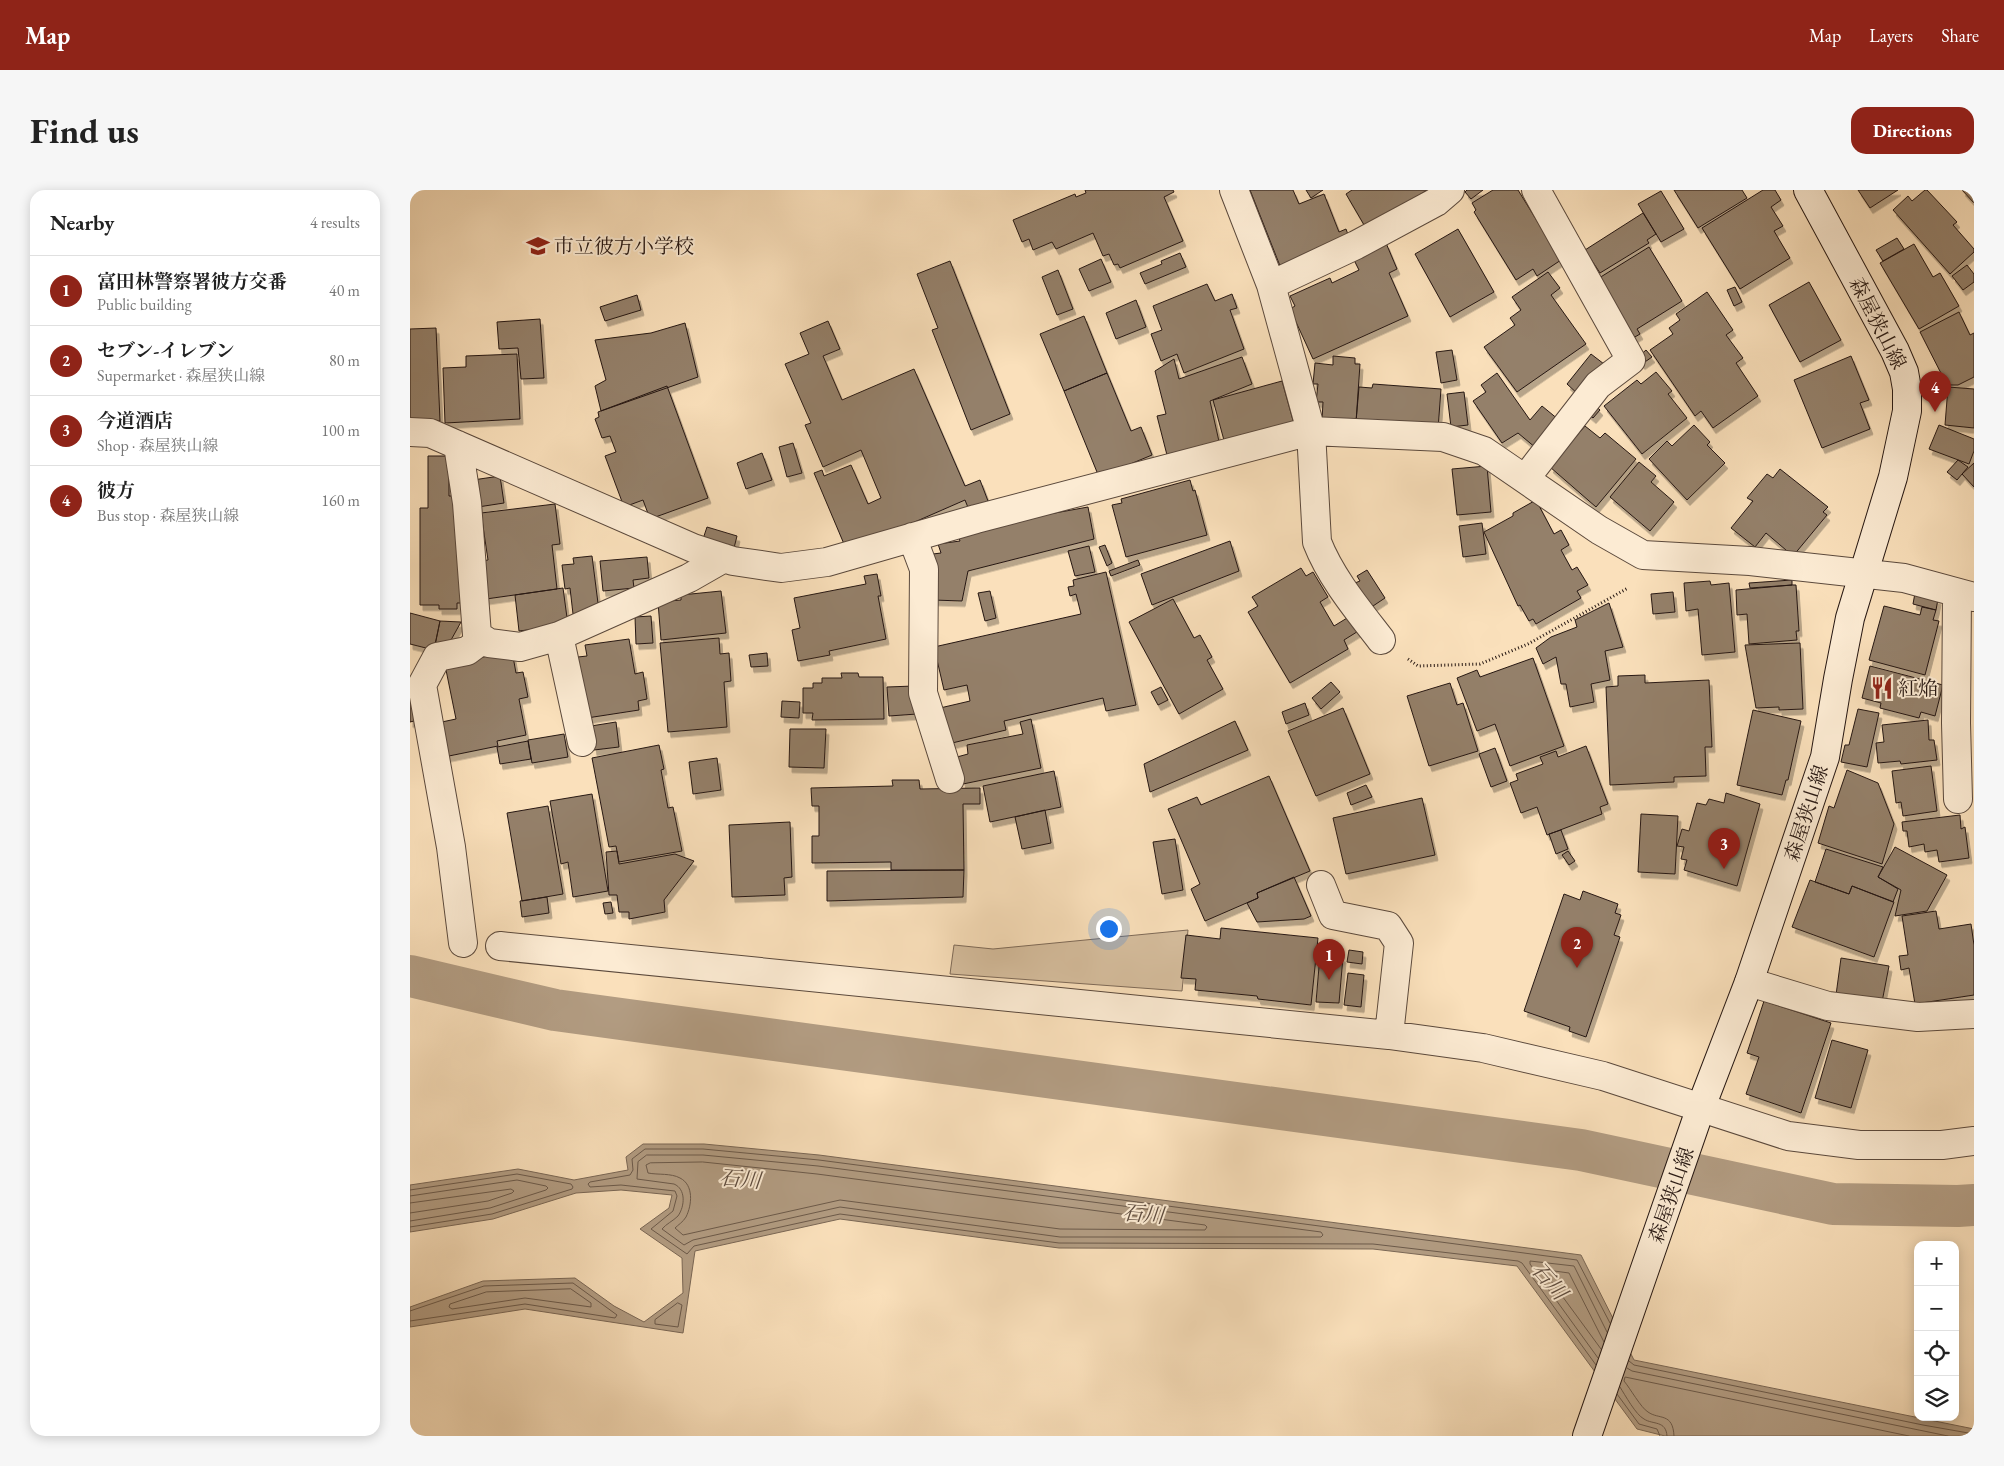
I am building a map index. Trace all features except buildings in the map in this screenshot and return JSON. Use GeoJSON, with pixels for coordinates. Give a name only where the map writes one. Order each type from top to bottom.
{"type":"FeatureCollection","features":[{"type":"Feature","properties":{"kind":"street"},"geometry":{"type":"LineString","coordinates":[[1234,190],[1271,285],[1311,431],[1317,542],[1328,564],[1358,610],[1381,640]]}},
{"type":"Feature","properties":{"kind":"street"},"geometry":{"type":"LineString","coordinates":[[1271,285],[1356,245],[1436,202],[1450,190]]}},
{"type":"Feature","properties":{"kind":"street"},"geometry":{"type":"LineString","coordinates":[[1525,479],[1598,385],[1631,360],[1536,190]]}},
{"type":"Feature","properties":{"kind":"street","name":"森屋狭山線"},"geometry":{"type":"LineString","coordinates":[[1587,1436],[1698,1114],[1749,982],[1825,757],[1850,618],[1893,477],[1907,411],[1907,388],[1904,372],[1895,351],[1808,190]]}},
{"type":"Feature","properties":{"kind":"street"},"geometry":{"type":"LineString","coordinates":[[410,432],[430,433],[692,548],[733,561],[781,568],[827,562],[912,537],[1311,431],[1443,437],[1484,451],[1599,530],[1643,555],[1750,561],[1904,578],[1966,595],[1956,723],[1958,799]]}},
{"type":"Feature","properties":{"kind":"street"},"geometry":{"type":"LineString","coordinates":[[458,445],[467,503],[477,635],[489,643],[520,647],[559,636],[689,578],[724,558]]}},
{"type":"Feature","properties":{"kind":"street"},"geometry":{"type":"LineString","coordinates":[[912,537],[924,569],[923,693],[950,778]]}},
{"type":"Feature","properties":{"kind":"street"},"geometry":{"type":"LineString","coordinates":[[559,636],[582,742]]}},
{"type":"Feature","properties":{"kind":"street"},"geometry":{"type":"LineString","coordinates":[[463,943],[451,847],[422,685],[437,657],[467,651],[483,639]]}},
{"type":"Feature","properties":{"kind":"street"},"geometry":{"type":"LineString","coordinates":[[1321,885],[1334,916],[1388,926],[1399,943],[1390,1035]]}},
{"type":"Feature","properties":{"kind":"street"},"geometry":{"type":"LineString","coordinates":[[500,946],[1390,1035],[1483,1048],[1594,1074],[1698,1114],[1788,1136],[1859,1145],[1942,1145],[1974,1141]]}},
{"type":"Feature","properties":{"kind":"street"},"geometry":{"type":"LineString","coordinates":[[1749,982],[1828,1006],[1918,1017],[1974,1014]]}},
{"type":"Feature","properties":{"kind":"path"},"geometry":{"type":"LineString","coordinates":[[1381,640],[1418,666],[1480,664],[1528,644],[1628,589],[1643,555]]}},
{"type":"Feature","properties":{"kind":"shaded area"},"geometry":{"type":"Polygon","coordinates":[[[1188,930],[1182,991],[950,974],[954,945],[993,949],[1188,930]]]}},
{"type":"Feature","properties":{"kind":"water","name":"石川"},"geometry":{"type":"Polygon","coordinates":[[[643,1144],[704,1144],[819,1155],[1581,1255],[1634,1360],[1914,1417],[1914,1421],[1935,1421],[1974,1429],[1974,1436],[1665,1436],[1637,1429],[1517,1266],[1373,1249],[1059,1248],[840,1219],[695,1251],[683,1333],[525,1309],[410,1327],[410,1307],[483,1281],[575,1278],[614,1306],[644,1322],[683,1293],[682,1258],[640,1229],[669,1208],[672,1195],[621,1190],[576,1193],[493,1219],[410,1232],[410,1185],[518,1169],[574,1180],[628,1170],[626,1157],[643,1144]]]}},
{"type":"Feature","properties":{"kind":"waterway"},"geometry":{"type":"LineString","coordinates":[[410,976],[555,1010],[1581,1150],[1833,1204],[1974,1205]]}},
{"type":"Feature","properties":{"kind":"place","name":"市立彼方小学校"},"geometry":{"type":"Point","coordinates":[538,246]}},
{"type":"Feature","properties":{"kind":"place","name":"彼方"},"geometry":{"type":"Point","coordinates":[1935,412]}},
{"type":"Feature","properties":{"kind":"place","name":"紅焔"},"geometry":{"type":"Point","coordinates":[1882,688]}},
{"type":"Feature","properties":{"kind":"place","name":"今道酒店"},"geometry":{"type":"Point","coordinates":[1724,869]}},
{"type":"Feature","properties":{"kind":"place","name":"セブン-イレブン"},"geometry":{"type":"Point","coordinates":[1577,968]}},
{"type":"Feature","properties":{"kind":"place","name":"富田林警察署彼方交番"},"geometry":{"type":"Point","coordinates":[1329,980]}}]}
